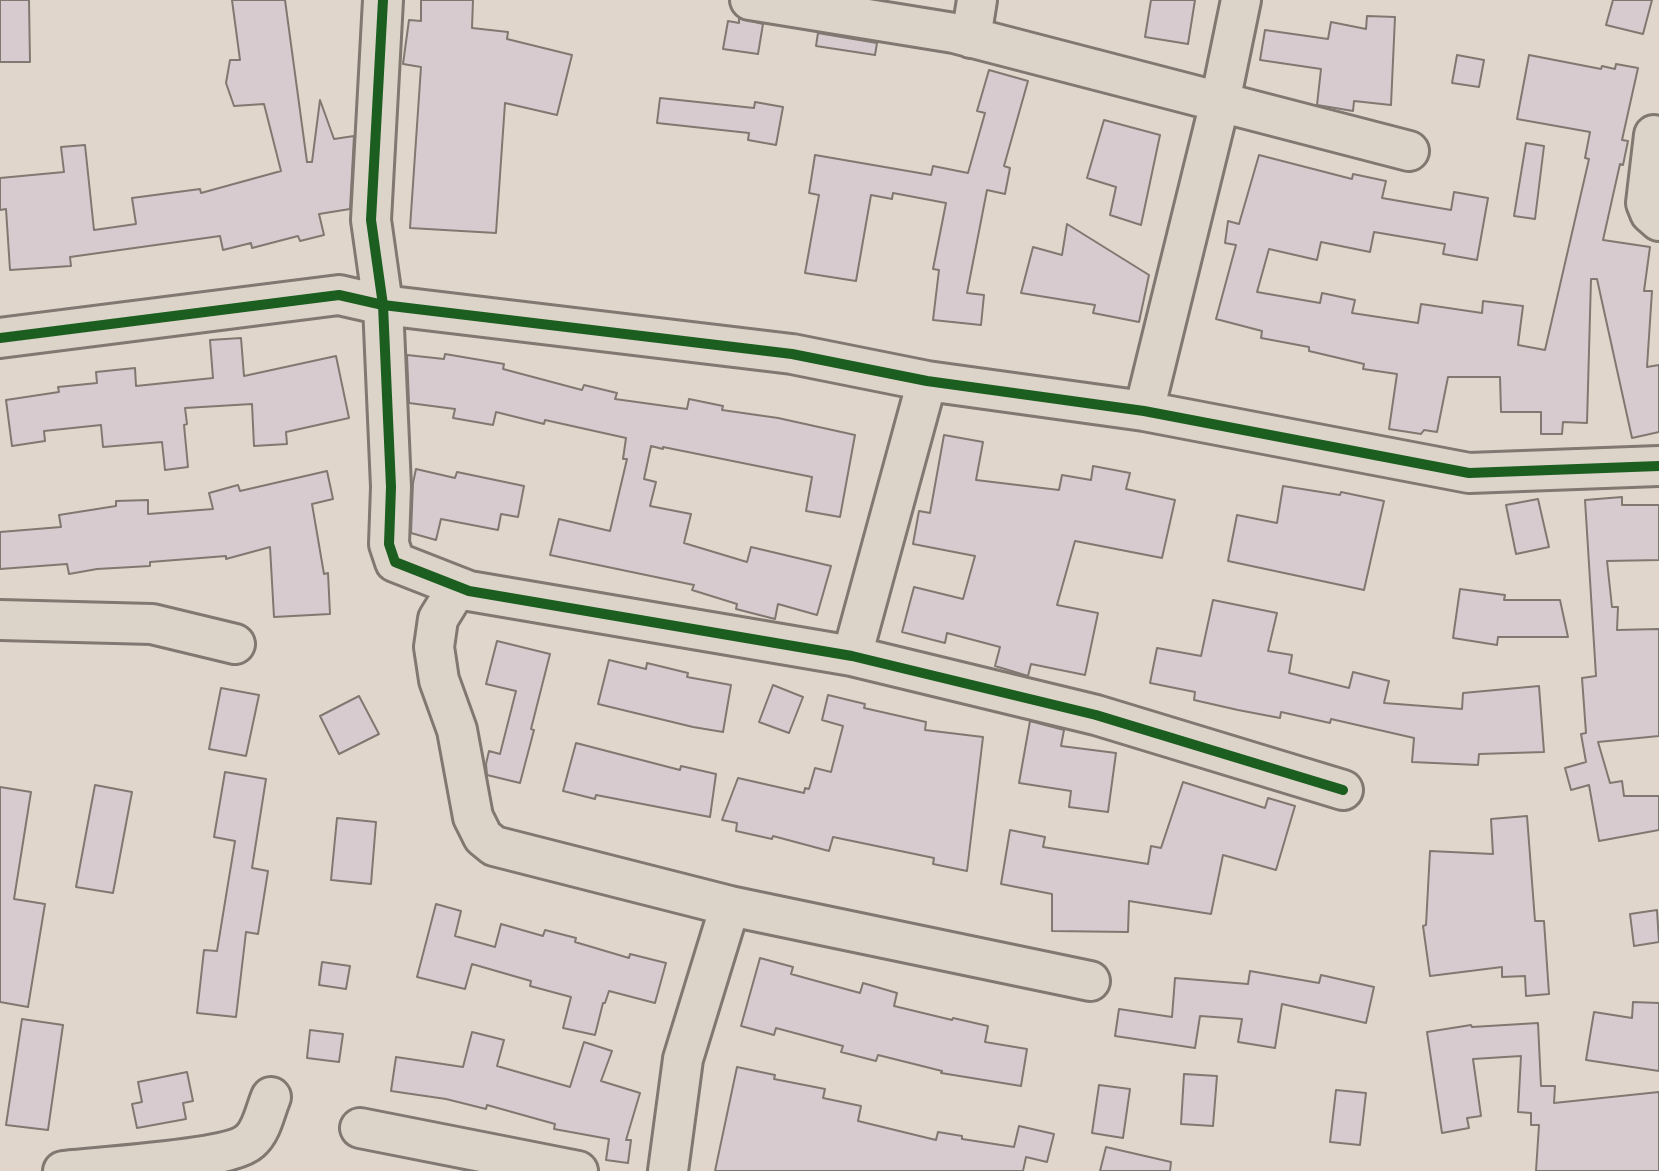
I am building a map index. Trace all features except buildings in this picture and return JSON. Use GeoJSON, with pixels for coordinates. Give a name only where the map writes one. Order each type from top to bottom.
{"type":"FeatureCollection","features":[{"type":"Feature","properties":{"kind":"street"},"geometry":{"type":"LineString","coordinates":[[383,0],[371,220],[383,305],[391,487],[389,544],[395,562],[457,588],[852,656],[1096,715],[1343,790]]}},
{"type":"Feature","properties":{"kind":"street"},"geometry":{"type":"LineString","coordinates":[[750,0],[971,38],[1409,151]]}},
{"type":"Feature","properties":{"kind":"street"},"geometry":{"type":"LineString","coordinates":[[971,38],[977,0]]}},
{"type":"Feature","properties":{"kind":"street"},"geometry":{"type":"LineString","coordinates":[[1144,411],[1220,102],[1241,0]]}},
{"type":"Feature","properties":{"kind":"street"},"geometry":{"type":"LineString","coordinates":[[1654,135],[1646,203],[1650,213],[1659,221]]}},
{"type":"Feature","properties":{"kind":"street"},"geometry":{"type":"LineString","coordinates":[[0,338],[338,296],[383,305],[792,354],[927,381],[1144,411],[1469,473],[1659,466]]}},
{"type":"Feature","properties":{"kind":"street"},"geometry":{"type":"LineString","coordinates":[[852,656],[927,381]]}},
{"type":"Feature","properties":{"kind":"street"},"geometry":{"type":"LineString","coordinates":[[457,588],[438,619],[434,647],[439,680],[457,730],[473,817],[483,837],[494,846],[730,906],[1090,981]]}},
{"type":"Feature","properties":{"kind":"street"},"geometry":{"type":"LineString","coordinates":[[0,620],[152,624],[235,644]]}},
{"type":"Feature","properties":{"kind":"street"},"geometry":{"type":"LineString","coordinates":[[668,1171],[683,1059],[730,906]]}},
{"type":"Feature","properties":{"kind":"street"},"geometry":{"type":"LineString","coordinates":[[63,1171],[212,1155],[238,1149],[250,1142],[257,1133],[271,1097]]}},
{"type":"Feature","properties":{"kind":"street"},"geometry":{"type":"LineString","coordinates":[[359,1128],[578,1171]]}},
{"type":"Feature","properties":{"kind":"cycle path"},"geometry":{"type":"LineString","coordinates":[[383,0],[371,220],[383,305],[391,487],[389,544],[395,562],[469,591],[852,656],[1096,715],[1343,790]]}},
{"type":"Feature","properties":{"kind":"cycle path"},"geometry":{"type":"LineString","coordinates":[[0,338],[339,295],[383,305],[792,354],[927,381],[1144,411],[1469,473],[1659,466]]}}]}
